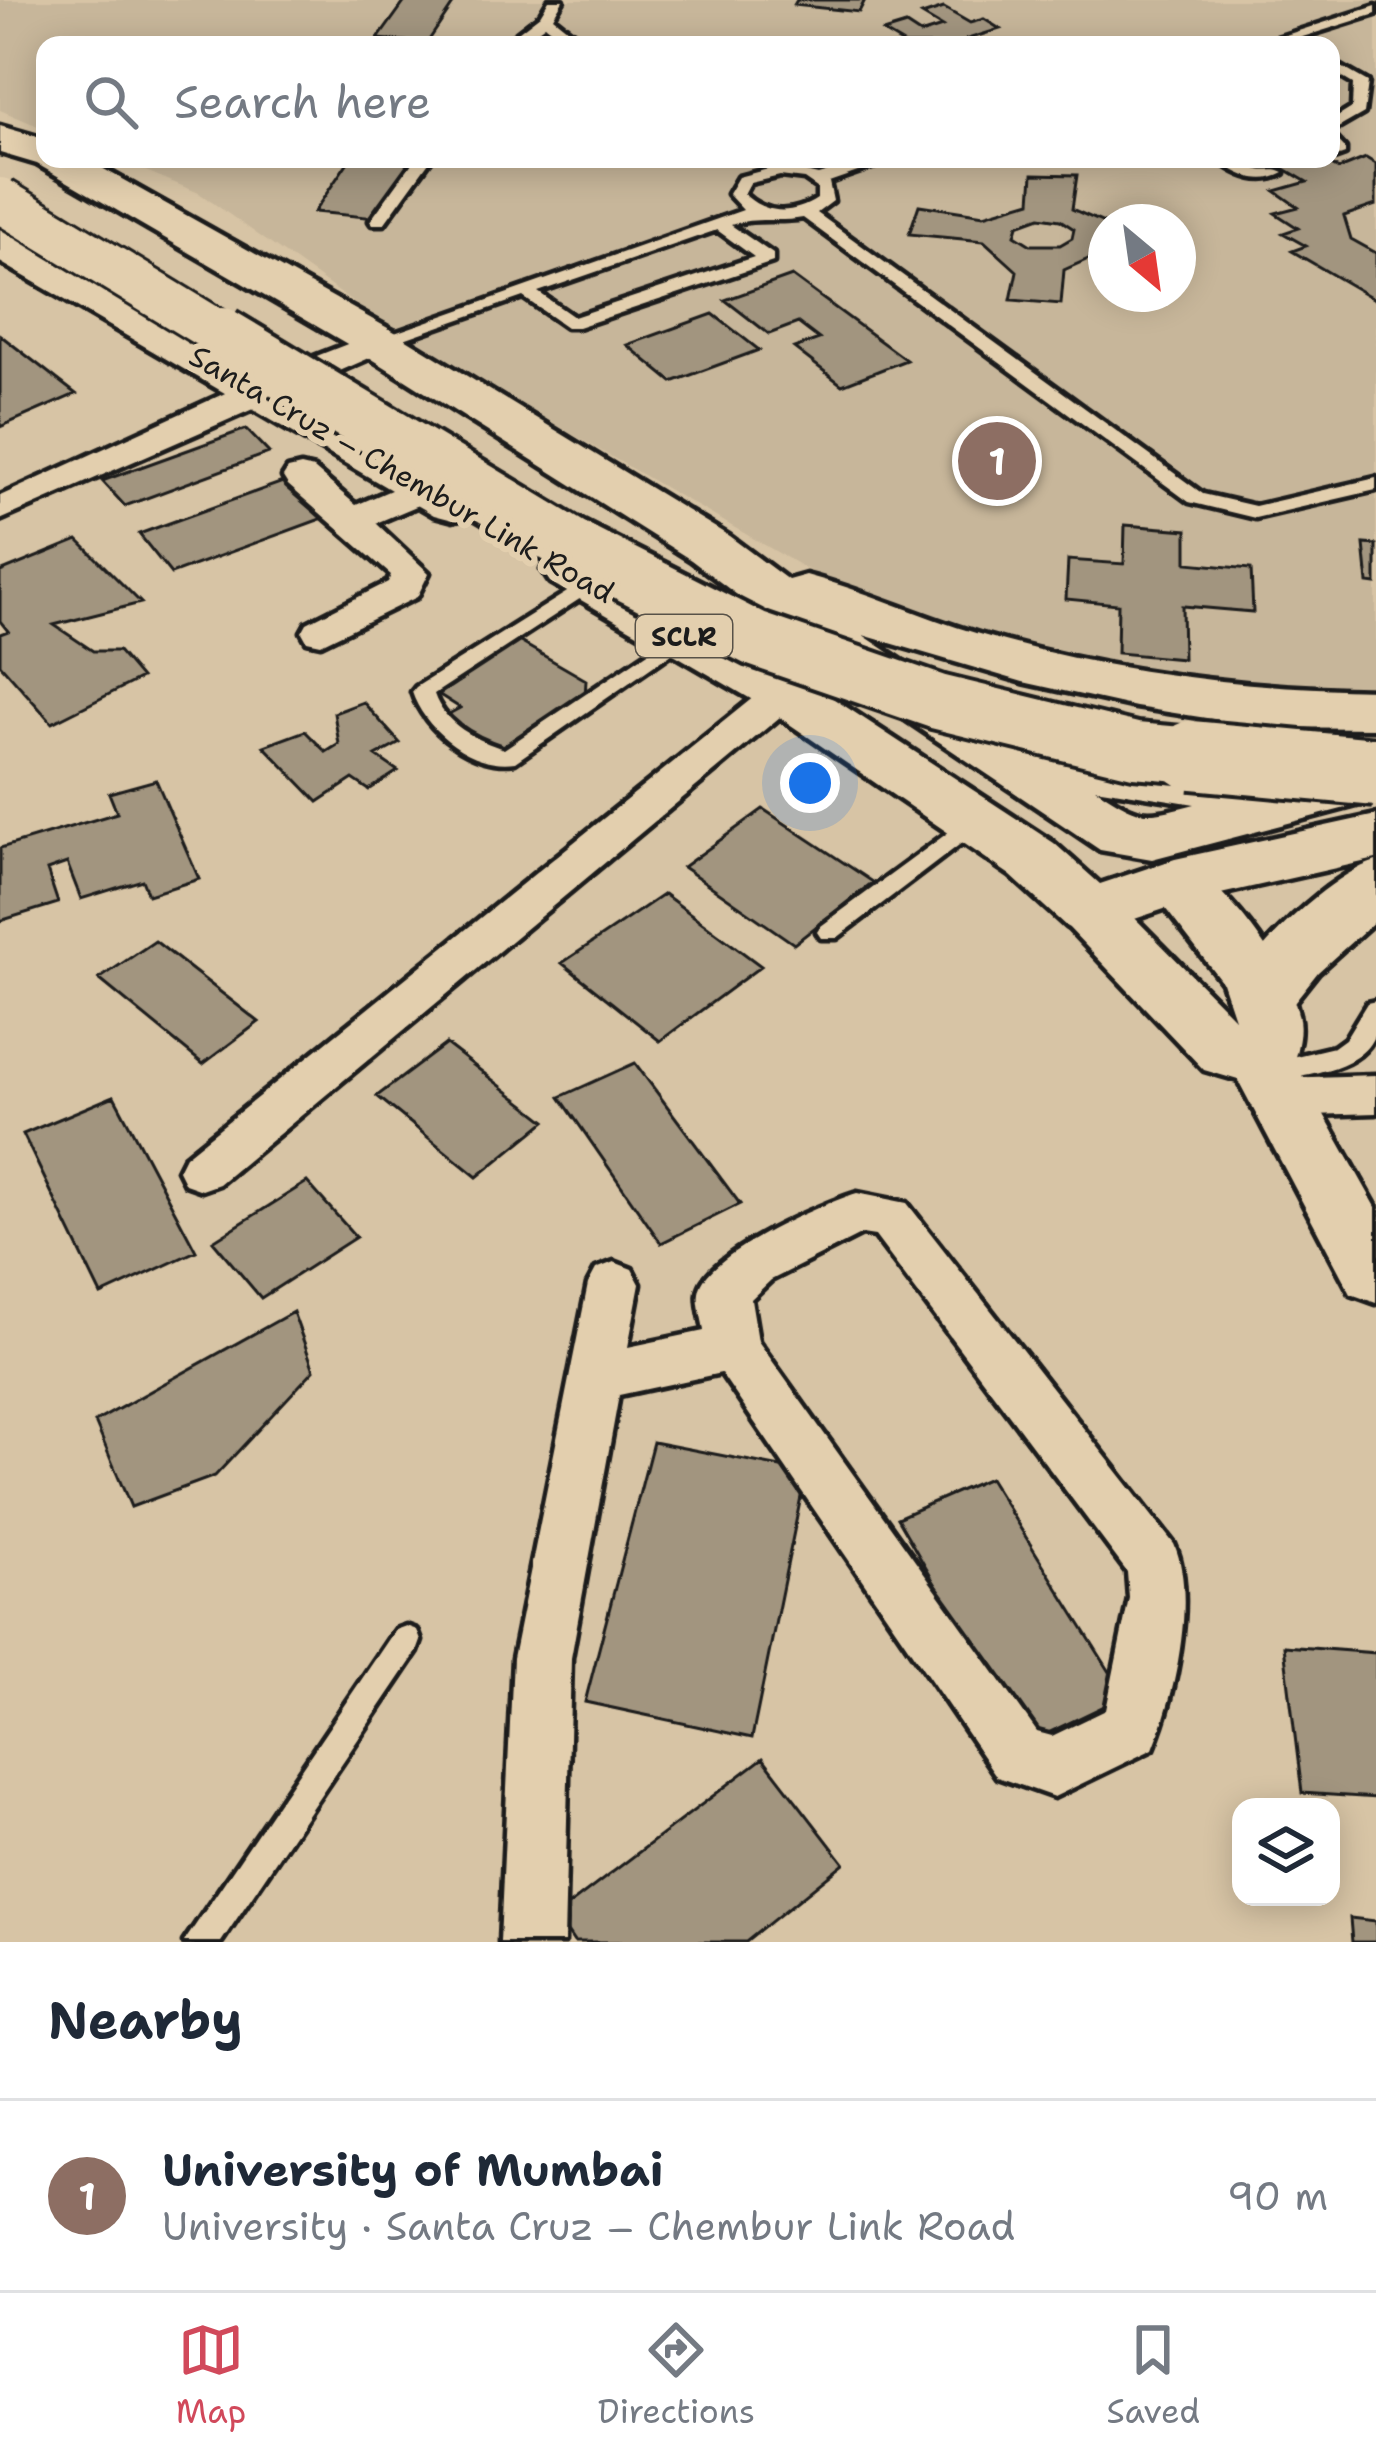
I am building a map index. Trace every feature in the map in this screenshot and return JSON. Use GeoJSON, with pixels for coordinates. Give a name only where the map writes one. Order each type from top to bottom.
{"type":"FeatureCollection","features":[{"type":"Feature","properties":{"kind":"highway"},"geometry":{"type":"LineString","coordinates":[[0,140],[36,150]]}},
{"type":"Feature","properties":{"kind":"highway","name":"SCLR"},"geometry":{"type":"LineString","coordinates":[[72,168],[378,342],[710,548],[885,679],[1122,835]]}},
{"type":"Feature","properties":{"kind":"highway"},"geometry":{"type":"LineString","coordinates":[[0,169],[25,177],[608,522],[785,609],[958,668],[1142,712],[1376,732]]}},
{"type":"Feature","properties":{"kind":"highway"},"geometry":{"type":"LineString","coordinates":[[0,200],[572,546],[755,639],[938,702],[1135,750],[1376,774]]}},
{"type":"Feature","properties":{"kind":"highway","name":"Santa Cruz – Chembur Link Road"},"geometry":{"type":"LineString","coordinates":[[0,243],[784,693],[1032,859],[1090,911]]}},
{"type":"Feature","properties":{"kind":"highway"},"geometry":{"type":"LineString","coordinates":[[710,548],[852,612],[1027,664],[1252,706],[1376,709]]}},
{"type":"Feature","properties":{"kind":"highway"},"geometry":{"type":"LineString","coordinates":[[885,679],[1029,754],[1139,778],[1261,790],[1376,774]]}},
{"type":"Feature","properties":{"kind":"highway"},"geometry":{"type":"LineString","coordinates":[[1032,859],[1122,835],[1152,837],[1376,774]]}},
{"type":"Feature","properties":{"kind":"highway"},"geometry":{"type":"LineString","coordinates":[[1122,835],[1175,882]]}},
{"type":"Feature","properties":{"kind":"highway"},"geometry":{"type":"LineString","coordinates":[[1090,911],[1175,882],[1373,879]]}},
{"type":"Feature","properties":{"kind":"highway"},"geometry":{"type":"LineString","coordinates":[[1263,993],[1373,879]]}},
{"type":"Feature","properties":{"kind":"main road"},"geometry":{"type":"LineString","coordinates":[[1175,882],[1263,993],[1272,1039],[1270,1077],[1376,1273]]}},
{"type":"Feature","properties":{"kind":"main road"},"geometry":{"type":"LineString","coordinates":[[1090,911],[1227,1052],[1270,1077]]}},
{"type":"Feature","properties":{"kind":"street"},"geometry":{"type":"LineString","coordinates":[[0,509],[378,342]]}},
{"type":"Feature","properties":{"kind":"street"},"geometry":{"type":"LineString","coordinates":[[301,477],[410,573],[404,589],[321,632]]}},
{"type":"Feature","properties":{"kind":"street"},"geometry":{"type":"LineString","coordinates":[[352,520],[427,488]]}},
{"type":"Feature","properties":{"kind":"street"},"geometry":{"type":"LineString","coordinates":[[202,1170],[784,693]]}},
{"type":"Feature","properties":{"kind":"street"},"geometry":{"type":"LineString","coordinates":[[1270,1077],[1376,1094]]}},
{"type":"Feature","properties":{"kind":"street"},"geometry":{"type":"LineString","coordinates":[[856,1214],[889,1216],[1154,1563],[1158,1598],[1132,1728],[1054,1767],[1018,1756],[734,1348],[724,1292],[753,1265],[856,1214]]}},
{"type":"Feature","properties":{"kind":"street"},"geometry":{"type":"LineString","coordinates":[[532,1942],[542,1658],[614,1284]]}},
{"type":"Feature","properties":{"kind":"street"},"geometry":{"type":"LineString","coordinates":[[595,1377],[734,1348]]}},
{"type":"Feature","properties":{"kind":"lane"},"geometry":{"type":"LineString","coordinates":[[520,36],[545,18],[556,0]]}},
{"type":"Feature","properties":{"kind":"lane"},"geometry":{"type":"LineString","coordinates":[[1304,36],[1376,10]]}},
{"type":"Feature","properties":{"kind":"lane"},"geometry":{"type":"LineString","coordinates":[[545,18],[569,36]]}},
{"type":"Feature","properties":{"kind":"lane"},"geometry":{"type":"LineString","coordinates":[[1340,122],[1359,110],[1365,82],[1376,68]]}},
{"type":"Feature","properties":{"kind":"lane"},"geometry":{"type":"LineString","coordinates":[[378,221],[416,168]]}},
{"type":"Feature","properties":{"kind":"lane"},"geometry":{"type":"LineString","coordinates":[[745,168],[754,175]]}},
{"type":"Feature","properties":{"kind":"lane"},"geometry":{"type":"LineString","coordinates":[[818,180],[857,168]]}},
{"type":"Feature","properties":{"kind":"lane"},"geometry":{"type":"LineString","coordinates":[[1241,168],[1264,177],[1276,173]]}},
{"type":"Feature","properties":{"kind":"lane"},"geometry":{"type":"LineString","coordinates":[[378,342],[755,211],[806,212],[825,201],[825,186],[780,171],[754,175],[737,187],[736,194],[755,211]]}},
{"type":"Feature","properties":{"kind":"lane"},"geometry":{"type":"LineString","coordinates":[[806,212],[1196,498],[1255,512],[1376,484]]}},
{"type":"Feature","properties":{"kind":"lane"},"geometry":{"type":"LineString","coordinates":[[526,292],[572,323],[767,258],[719,224]]}},
{"type":"Feature","properties":{"kind":"lane"},"geometry":{"type":"LineString","coordinates":[[591,583],[423,692],[424,704],[440,723],[487,754],[507,757],[686,637]]}},
{"type":"Feature","properties":{"kind":"lane"},"geometry":{"type":"LineString","coordinates":[[829,932],[976,820]]}},
{"type":"Feature","properties":{"kind":"lane"},"geometry":{"type":"LineString","coordinates":[[1270,1077],[1340,1055],[1354,1046],[1376,1010]]}},
{"type":"Feature","properties":{"kind":"lane"},"geometry":{"type":"LineString","coordinates":[[201,1942],[406,1641]]}},
{"type":"Feature","properties":{"kind":"shaded area"},"geometry":{"type":"Polygon","coordinates":[[[0,0],[1376,0],[1376,688],[1317,697],[1033,653],[836,586],[401,336],[199,193],[139,168],[1340,168],[1340,36],[36,36],[36,125],[0,110],[0,0]]]}},
{"type":"Feature","properties":{"kind":"building"},"geometry":{"type":"Polygon","coordinates":[[[406,0],[456,0],[432,36],[380,36],[406,0]]]}},
{"type":"Feature","properties":{"kind":"building"},"geometry":{"type":"Polygon","coordinates":[[[797,0],[865,0],[859,12],[794,5],[797,0]]]}},
{"type":"Feature","properties":{"kind":"building"},"geometry":{"type":"Polygon","coordinates":[[[944,8],[970,23],[984,19],[1000,29],[978,36],[890,36],[883,32],[906,25],[920,34],[942,27],[922,15],[944,8]]]}},
{"type":"Feature","properties":{"kind":"building"},"geometry":{"type":"Polygon","coordinates":[[[1366,158],[1376,164],[1376,205],[1344,216],[1351,239],[1376,253],[1376,300],[1292,251],[1306,246],[1283,233],[1298,228],[1275,213],[1298,207],[1275,191],[1307,182],[1283,168],[1339,169],[1366,158]]]}},
{"type":"Feature","properties":{"kind":"building"},"geometry":{"type":"Polygon","coordinates":[[[344,168],[407,168],[376,218],[314,212],[344,168]]]}},
{"type":"Feature","properties":{"kind":"building"},"geometry":{"type":"Polygon","coordinates":[[[1033,174],[1077,175],[1072,209],[1088,216],[1088,259],[1064,270],[1061,304],[1011,300],[1017,271],[984,241],[909,234],[919,205],[984,215],[1031,201],[1033,174]],[[1040,217],[1018,225],[1015,235],[1031,245],[1060,245],[1072,238],[1074,229],[1060,220],[1040,217]]]}},
{"type":"Feature","properties":{"kind":"building"},"geometry":{"type":"Polygon","coordinates":[[[792,276],[906,360],[842,385],[794,348],[819,339],[798,323],[769,334],[725,300],[792,276]]]}},
{"type":"Feature","properties":{"kind":"building"},"geometry":{"type":"Polygon","coordinates":[[[713,314],[759,350],[672,382],[627,345],[713,314]]]}},
{"type":"Feature","properties":{"kind":"building"},"geometry":{"type":"Polygon","coordinates":[[[0,335],[76,394],[0,427],[0,335]]]}},
{"type":"Feature","properties":{"kind":"building"},"geometry":{"type":"Polygon","coordinates":[[[246,429],[269,453],[125,506],[102,481],[246,429]]]}},
{"type":"Feature","properties":{"kind":"building"},"geometry":{"type":"Polygon","coordinates":[[[291,479],[326,517],[171,574],[139,534],[291,479]]]}},
{"type":"Feature","properties":{"kind":"building"},"geometry":{"type":"Polygon","coordinates":[[[1125,525],[1187,530],[1187,563],[1251,569],[1253,612],[1182,606],[1183,659],[1117,653],[1118,604],[1066,599],[1068,560],[1124,564],[1125,525]]]}},
{"type":"Feature","properties":{"kind":"building"},"geometry":{"type":"Polygon","coordinates":[[[78,540],[141,603],[54,625],[93,651],[118,651],[141,678],[52,723],[0,664],[0,634],[8,631],[0,621],[0,572],[78,540]]]}},
{"type":"Feature","properties":{"kind":"building"},"geometry":{"type":"Polygon","coordinates":[[[1364,544],[1376,545],[1376,584],[1368,583],[1364,544]]]}},
{"type":"Feature","properties":{"kind":"building"},"geometry":{"type":"Polygon","coordinates":[[[515,639],[586,680],[585,697],[500,751],[445,716],[460,708],[435,692],[515,639]]]}},
{"type":"Feature","properties":{"kind":"building"},"geometry":{"type":"Polygon","coordinates":[[[363,702],[400,743],[376,756],[398,771],[369,790],[353,779],[318,802],[264,746],[305,731],[326,752],[339,744],[334,713],[363,702]]]}},
{"type":"Feature","properties":{"kind":"building"},"geometry":{"type":"Polygon","coordinates":[[[156,780],[199,879],[148,895],[142,880],[81,899],[67,863],[47,870],[58,903],[0,921],[0,848],[117,813],[109,793],[156,780]]]}},
{"type":"Feature","properties":{"kind":"building"},"geometry":{"type":"Polygon","coordinates":[[[763,809],[873,882],[794,944],[683,867],[763,809]]]}},
{"type":"Feature","properties":{"kind":"building"},"geometry":{"type":"Polygon","coordinates":[[[664,894],[761,966],[660,1041],[562,963],[664,894]]]}},
{"type":"Feature","properties":{"kind":"building"},"geometry":{"type":"Polygon","coordinates":[[[155,941],[259,1022],[203,1064],[99,979],[155,941]]]}},
{"type":"Feature","properties":{"kind":"building"},"geometry":{"type":"Polygon","coordinates":[[[446,1044],[546,1121],[477,1177],[377,1096],[446,1044]]]}},
{"type":"Feature","properties":{"kind":"building"},"geometry":{"type":"Polygon","coordinates":[[[635,1063],[740,1204],[661,1243],[560,1097],[635,1063]]]}},
{"type":"Feature","properties":{"kind":"building"},"geometry":{"type":"Polygon","coordinates":[[[114,1096],[196,1251],[101,1295],[23,1134],[114,1096]]]}},
{"type":"Feature","properties":{"kind":"building"},"geometry":{"type":"Polygon","coordinates":[[[307,1182],[356,1237],[261,1298],[213,1241],[307,1182]]]}},
{"type":"Feature","properties":{"kind":"building"},"geometry":{"type":"Polygon","coordinates":[[[293,1312],[314,1370],[215,1476],[131,1507],[95,1422],[293,1312]]]}},
{"type":"Feature","properties":{"kind":"building"},"geometry":{"type":"Polygon","coordinates":[[[653,1442],[806,1472],[752,1738],[585,1702],[653,1442]]]}},
{"type":"Feature","properties":{"kind":"building"},"geometry":{"type":"Polygon","coordinates":[[[989,1478],[1125,1696],[1027,1743],[897,1518],[989,1478]]]}},
{"type":"Feature","properties":{"kind":"building"},"geometry":{"type":"Polygon","coordinates":[[[1284,1646],[1376,1653],[1376,1798],[1302,1793],[1284,1646]]]}},
{"type":"Feature","properties":{"kind":"building"},"geometry":{"type":"Polygon","coordinates":[[[763,1758],[844,1863],[746,1942],[574,1942],[556,1915],[763,1758]]]}},
{"type":"Feature","properties":{"kind":"building"},"geometry":{"type":"Polygon","coordinates":[[[1350,1918],[1376,1921],[1376,1942],[1352,1942],[1350,1918]]]}},
{"type":"Feature","properties":{"kind":"place","name":"University of Mumbai"},"geometry":{"type":"Point","coordinates":[997,461]}}]}
